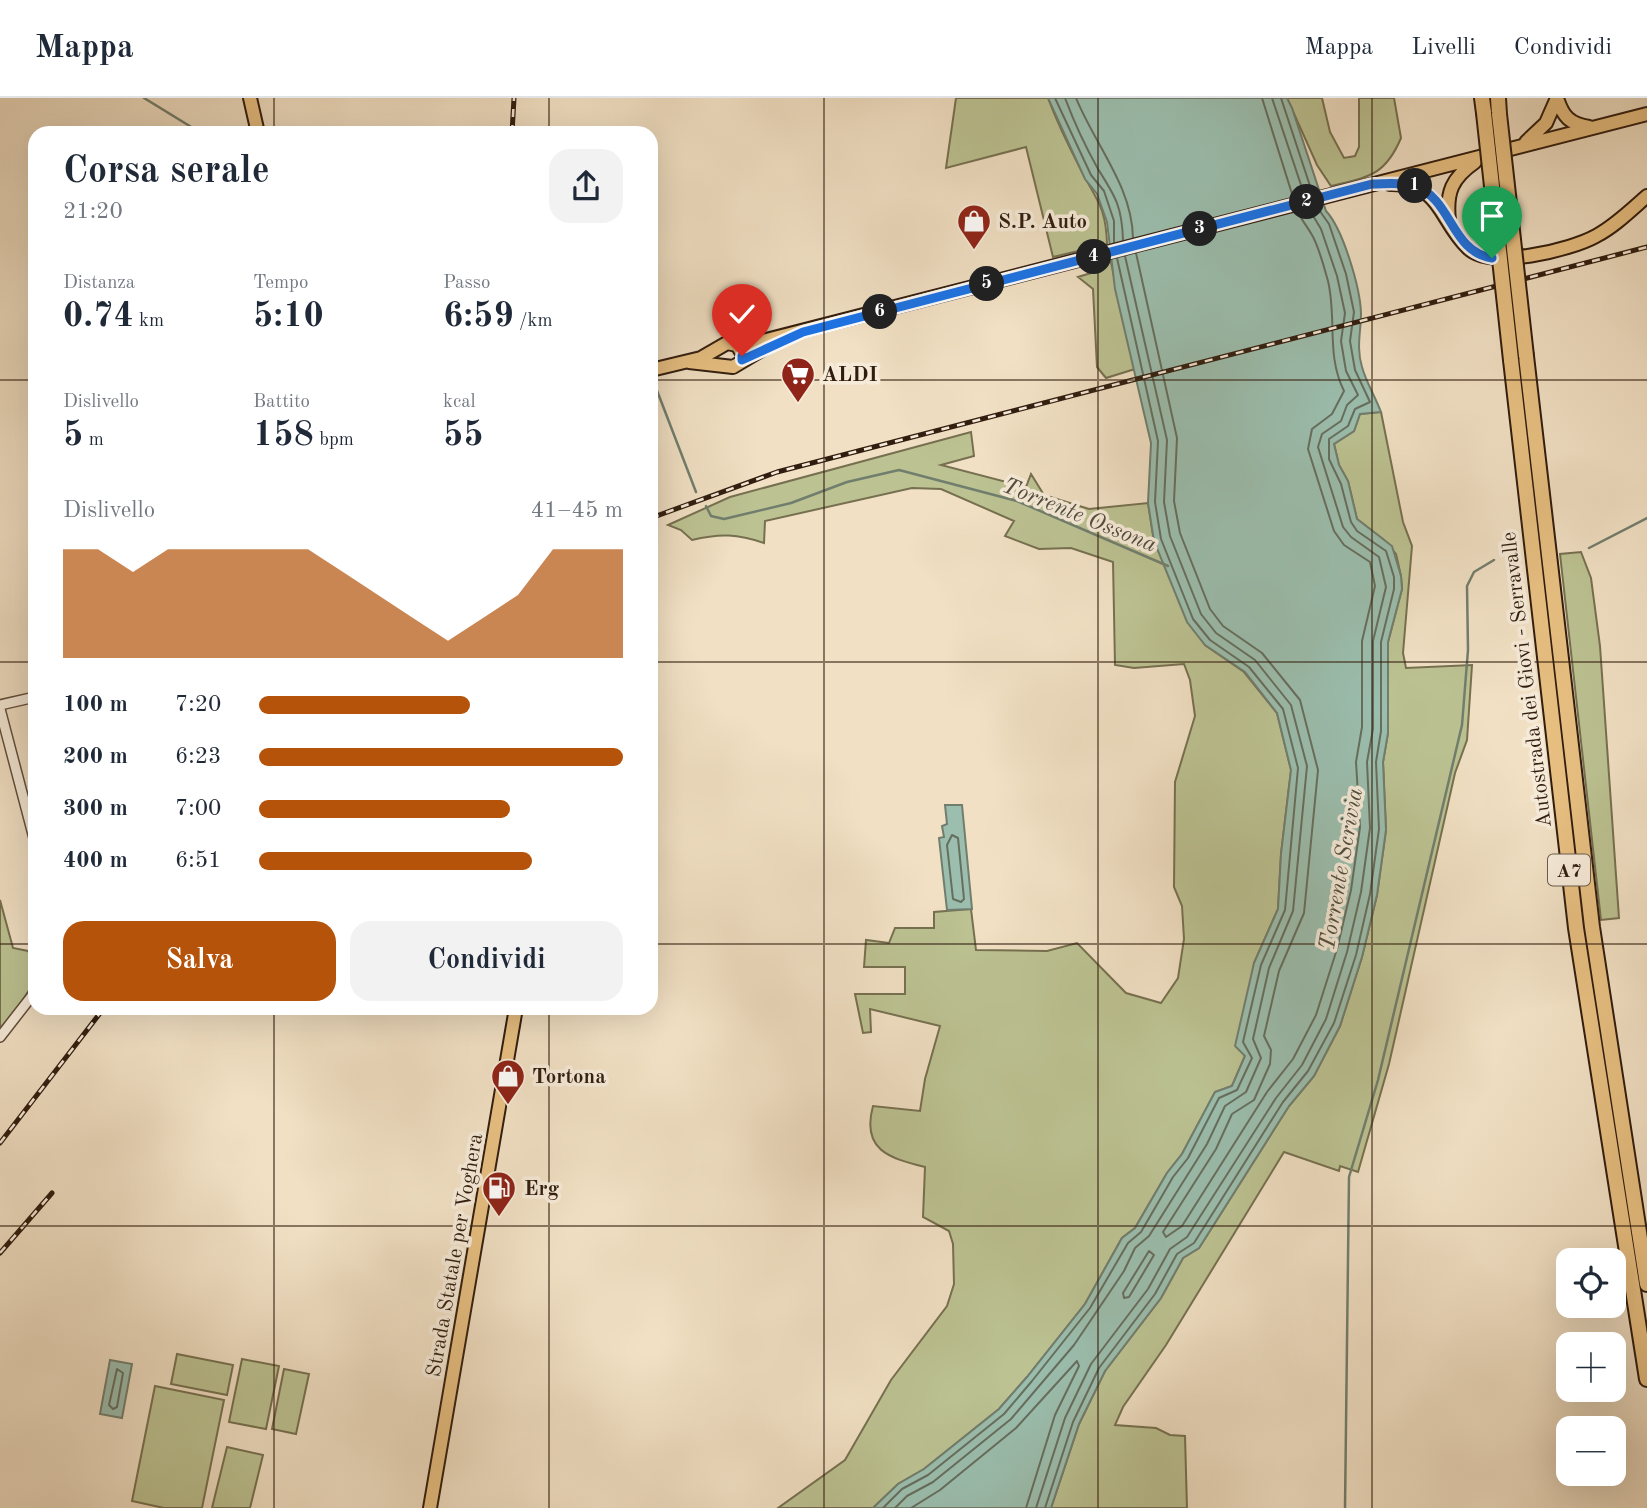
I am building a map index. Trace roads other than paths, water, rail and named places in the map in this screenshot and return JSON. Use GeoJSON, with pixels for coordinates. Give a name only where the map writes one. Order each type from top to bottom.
{"type":"FeatureCollection","features":[{"type":"Feature","properties":{"kind":"highway","name":"Autostrada dei Giovi - Serravalle"},"geometry":{"type":"LineString","coordinates":[[1482,98],[1576,928],[1647,1379]]}},
{"type":"Feature","properties":{"kind":"highway","name":"Autostrada dei Giovi - Serravalle"},"geometry":{"type":"LineString","coordinates":[[1497,98],[1590,914],[1647,1283]]}},
{"type":"Feature","properties":{"kind":"main road"},"geometry":{"type":"LineString","coordinates":[[250,98],[256,126]]}},
{"type":"Feature","properties":{"kind":"main road"},"geometry":{"type":"LineString","coordinates":[[1557,98],[1563,114],[1570,122],[1597,128]]}},
{"type":"Feature","properties":{"kind":"main road"},"geometry":{"type":"LineString","coordinates":[[1553,138],[1557,98]]}},
{"type":"Feature","properties":{"kind":"main road"},"geometry":{"type":"LineString","coordinates":[[1520,147],[1541,129],[1557,98]]}},
{"type":"Feature","properties":{"kind":"main road"},"geometry":{"type":"LineString","coordinates":[[658,368],[719,357],[733,367],[741,353],[803,332],[1647,114]]}},
{"type":"Feature","properties":{"kind":"main road"},"geometry":{"type":"LineString","coordinates":[[1450,220],[1450,187],[1459,174],[1482,157]]}},
{"type":"Feature","properties":{"kind":"main road"},"geometry":{"type":"LineString","coordinates":[[1372,184],[1418,187],[1433,198],[1468,249],[1479,256],[1510,258],[1586,242],[1645,199]]}},
{"type":"Feature","properties":{"kind":"main road"},"geometry":{"type":"LineString","coordinates":[[719,357],[727,343],[741,353]]}},
{"type":"Feature","properties":{"kind":"main road","name":"Strada Statale per Voghera"},"geometry":{"type":"LineString","coordinates":[[430,1508],[515,1015]]}},
{"type":"Feature","properties":{"kind":"street"},"geometry":{"type":"LineString","coordinates":[[28,699],[0,707],[28,815]]}},
{"type":"Feature","properties":{"kind":"street"},"geometry":{"type":"LineString","coordinates":[[0,1037],[28,1001]]}},
{"type":"Feature","properties":{"kind":"water","name":"Torrente Scrivia"},"geometry":{"type":"Polygon","coordinates":[[[1048,98],[1287,98],[1292,108],[1326,211],[1344,244],[1354,274],[1361,313],[1360,360],[1381,412],[1360,414],[1354,431],[1334,444],[1339,465],[1348,481],[1357,519],[1392,546],[1401,576],[1402,589],[1388,642],[1388,733],[1383,762],[1386,830],[1377,895],[1362,957],[1340,1026],[1314,1076],[1289,1106],[1199,1248],[1183,1258],[1161,1298],[1105,1371],[1079,1424],[1051,1508],[873,1508],[898,1484],[924,1469],[999,1409],[1085,1304],[1122,1238],[1135,1228],[1167,1173],[1182,1154],[1215,1092],[1232,1086],[1245,1056],[1235,1046],[1254,963],[1278,909],[1281,854],[1291,770],[1277,713],[1245,672],[1205,645],[1187,622],[1154,541],[1148,503],[1151,443],[1115,289],[1107,222],[1097,194],[1085,179],[1048,98]]]}},
{"type":"Feature","properties":{"kind":"water"},"geometry":{"type":"Polygon","coordinates":[[[945,805],[962,805],[972,909],[947,910],[939,838],[944,837],[942,826],[947,824],[945,805]]]}},
{"type":"Feature","properties":{"kind":"water"},"geometry":{"type":"Polygon","coordinates":[[[110,1360],[132,1364],[122,1418],[100,1414],[110,1360]]]}},
{"type":"Feature","properties":{"kind":"waterway","name":"Torrente Ossona"},"geometry":{"type":"LineString","coordinates":[[144,98],[190,126]]}},
{"type":"Feature","properties":{"kind":"waterway","name":"Torrente Ossona"},"geometry":{"type":"LineString","coordinates":[[658,393],[696,492]]}},
{"type":"Feature","properties":{"kind":"waterway","name":"Torrente Ossona"},"geometry":{"type":"LineString","coordinates":[[706,506],[711,516],[724,519],[791,503],[847,482],[899,470],[1017,501],[1168,566]]}},
{"type":"Feature","properties":{"kind":"waterway"},"geometry":{"type":"LineString","coordinates":[[1589,548],[1647,518]]}},
{"type":"Feature","properties":{"kind":"waterway"},"geometry":{"type":"LineString","coordinates":[[1345,1508],[1349,1177],[1378,1080],[1462,725],[1468,650],[1467,586],[1474,572],[1494,560]]}},
{"type":"Feature","properties":{"kind":"railway"},"geometry":{"type":"LineString","coordinates":[[512,126],[514,98]]}},
{"type":"Feature","properties":{"kind":"railway"},"geometry":{"type":"LineString","coordinates":[[658,515],[777,472],[1647,247]]}},
{"type":"Feature","properties":{"kind":"railway"},"geometry":{"type":"LineString","coordinates":[[0,1143],[99,1015]]}},
{"type":"Feature","properties":{"kind":"railway"},"geometry":{"type":"LineString","coordinates":[[0,1253],[52,1193]]}},
{"type":"Feature","properties":{"kind":"place","name":"S.P. Auto"},"geometry":{"type":"Point","coordinates":[974,251]}},
{"type":"Feature","properties":{"kind":"place","name":"ALDI"},"geometry":{"type":"Point","coordinates":[798,404]}},
{"type":"Feature","properties":{"kind":"place","name":"Tortona"},"geometry":{"type":"Point","coordinates":[508,1106]}},
{"type":"Feature","properties":{"kind":"place","name":"Erg"},"geometry":{"type":"Point","coordinates":[499,1218]}}]}
